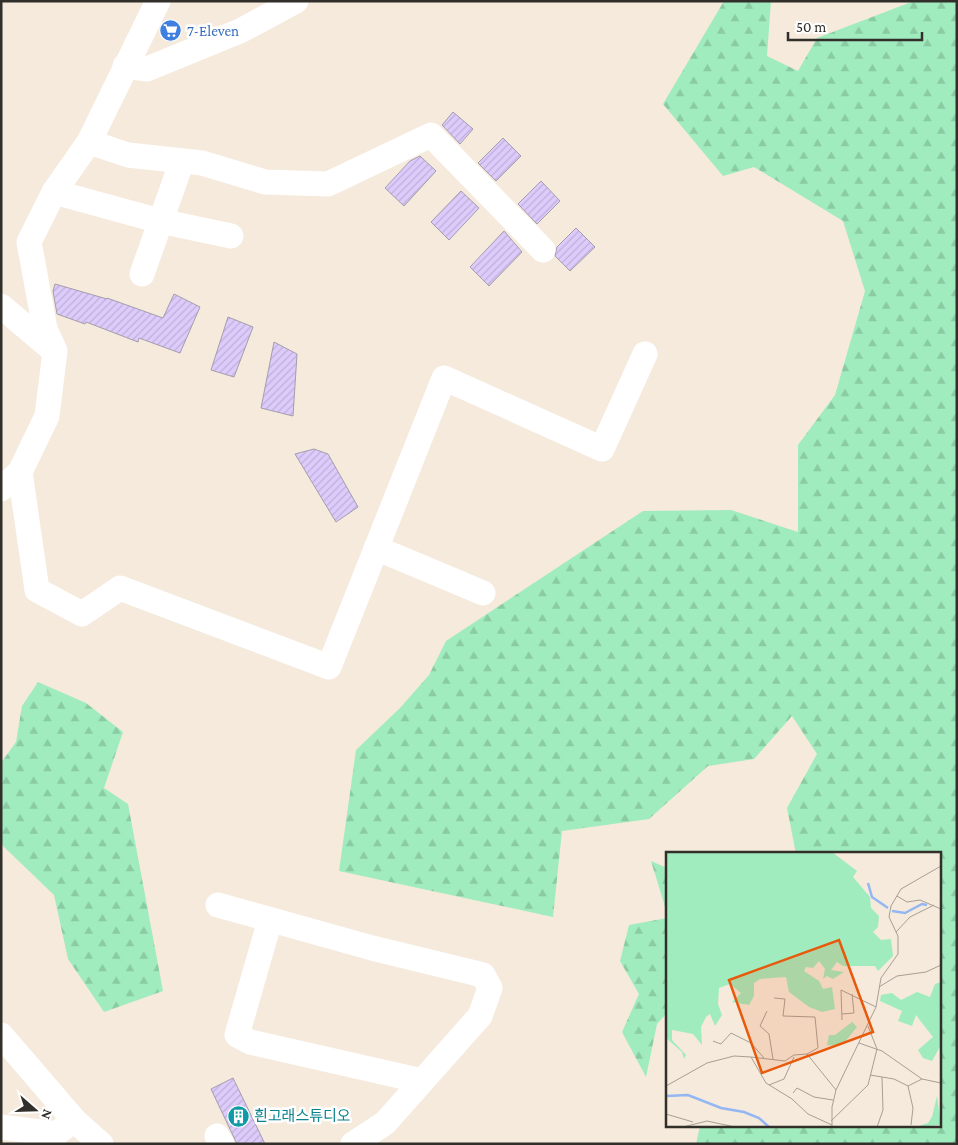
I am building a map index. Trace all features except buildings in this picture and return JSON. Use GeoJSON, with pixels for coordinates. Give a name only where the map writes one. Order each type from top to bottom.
{"type":"FeatureCollection","features":[{"type":"Feature","properties":{"kind":"street"},"geometry":{"type":"LineString","coordinates":[[1,489],[20,472],[47,416],[55,352],[45,330],[29,242],[54,192],[89,142],[158,1]]}},
{"type":"Feature","properties":{"kind":"street"},"geometry":{"type":"LineString","coordinates":[[125,66],[147,69],[240,31],[296,1]]}},
{"type":"Feature","properties":{"kind":"street"},"geometry":{"type":"LineString","coordinates":[[89,142],[128,155],[202,163],[265,182],[328,184],[430,135],[543,250]]}},
{"type":"Feature","properties":{"kind":"street"},"geometry":{"type":"LineString","coordinates":[[142,274],[182,161]]}},
{"type":"Feature","properties":{"kind":"street"},"geometry":{"type":"LineString","coordinates":[[54,192],[160,221],[231,236]]}},
{"type":"Feature","properties":{"kind":"street"},"geometry":{"type":"LineString","coordinates":[[1,306],[55,352]]}},
{"type":"Feature","properties":{"kind":"street"},"geometry":{"type":"LineString","coordinates":[[20,472],[37,590],[82,614],[120,588],[329,667],[444,378],[602,449],[645,354]]}},
{"type":"Feature","properties":{"kind":"street"},"geometry":{"type":"LineString","coordinates":[[376,548],[483,593]]}},
{"type":"Feature","properties":{"kind":"street"},"geometry":{"type":"LineString","coordinates":[[218,905],[484,975],[490,988],[480,1016],[385,1123],[353,1144]]}},
{"type":"Feature","properties":{"kind":"street"},"geometry":{"type":"LineString","coordinates":[[270,920],[237,1035],[250,1042],[422,1081]]}},
{"type":"Feature","properties":{"kind":"street"},"geometry":{"type":"LineString","coordinates":[[1,1035],[74,1120],[101,1144]]}},
{"type":"Feature","properties":{"kind":"street"},"geometry":{"type":"LineString","coordinates":[[1,1127],[56,1134],[74,1120]]}},
{"type":"Feature","properties":{"kind":"green space"},"geometry":{"type":"Polygon","coordinates":[[[724,1],[771,1],[767,56],[798,71],[817,38],[914,1],[957,1],[957,1144],[696,1144],[700,1128],[940,1128],[940,852],[796,852],[787,808],[817,754],[792,716],[754,759],[708,766],[649,819],[562,831],[553,917],[339,871],[356,750],[400,708],[429,675],[446,641],[643,511],[731,510],[798,532],[798,445],[835,395],[865,291],[843,221],[754,167],[723,176],[663,104],[724,1]]]}},
{"type":"Feature","properties":{"kind":"green space"},"geometry":{"type":"Polygon","coordinates":[[[38,682],[86,703],[123,732],[104,788],[128,804],[163,991],[104,1012],[68,959],[54,895],[3,846],[1,840],[1,763],[16,742],[22,706],[38,682]]]}},
{"type":"Feature","properties":{"kind":"green space"},"geometry":{"type":"Polygon","coordinates":[[[651,861],[666,868],[666,910],[651,861]]]}},
{"type":"Feature","properties":{"kind":"green space"},"geometry":{"type":"Polygon","coordinates":[[[666,918],[666,1014],[657,1024],[646,1077],[622,1032],[639,994],[620,961],[629,925],[666,918]]]}},
{"type":"Feature","properties":{"kind":"place","name":"7-Eleven"},"geometry":{"type":"Point","coordinates":[171,31]}},
{"type":"Feature","properties":{"kind":"place","name":"흰고래스튜디오"},"geometry":{"type":"Point","coordinates":[238,1116]}}]}
